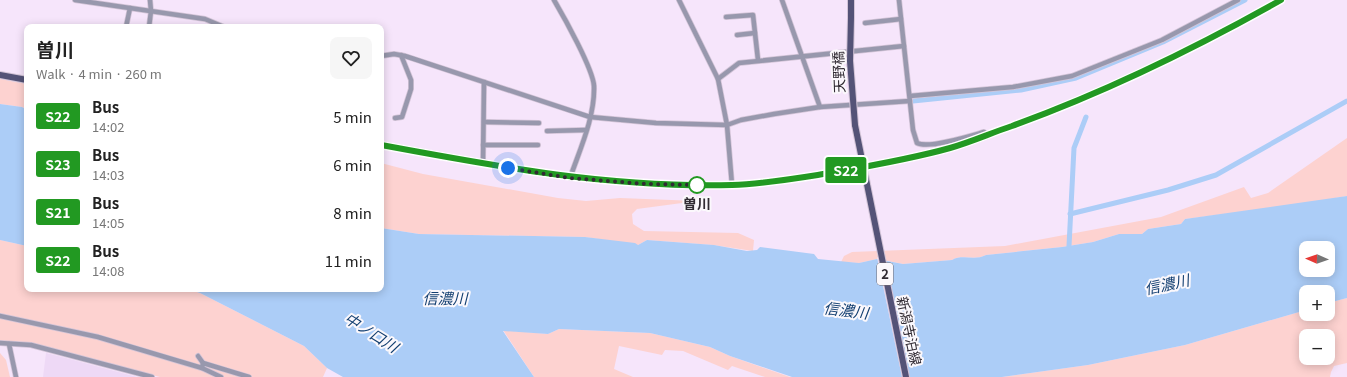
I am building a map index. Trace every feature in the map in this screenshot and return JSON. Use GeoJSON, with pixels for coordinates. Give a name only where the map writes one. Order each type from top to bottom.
{"type":"FeatureCollection","features":[{"type":"Feature","properties":{"kind":"main road","name":"天野橋"},"geometry":{"type":"LineString","coordinates":[[851,0],[850,61],[854,125]]}},
{"type":"Feature","properties":{"kind":"main road"},"geometry":{"type":"LineString","coordinates":[[384,146],[570,178],[647,184],[732,185],[863,169],[949,149],[990,135],[1113,87],[1217,36],[1281,0]]}},
{"type":"Feature","properties":{"kind":"main road"},"geometry":{"type":"LineString","coordinates":[[0,75],[24,79]]}},
{"type":"Feature","properties":{"kind":"main road","name":"新潟寺泊線"},"geometry":{"type":"LineString","coordinates":[[854,125],[906,377]]}},
{"type":"Feature","properties":{"kind":"street"},"geometry":{"type":"LineString","coordinates":[[76,0],[205,19],[217,24]]}},
{"type":"Feature","properties":{"kind":"street"},"geometry":{"type":"LineString","coordinates":[[149,24],[151,11],[150,0]]}},
{"type":"Feature","properties":{"kind":"street"},"geometry":{"type":"LineString","coordinates":[[554,0],[572,34],[594,84],[590,117],[570,178]]}},
{"type":"Feature","properties":{"kind":"street"},"geometry":{"type":"LineString","coordinates":[[679,0],[718,80],[727,125],[732,185]]}},
{"type":"Feature","properties":{"kind":"street"},"geometry":{"type":"LineString","coordinates":[[782,0],[820,108]]}},
{"type":"Feature","properties":{"kind":"street"},"geometry":{"type":"LineString","coordinates":[[899,0],[914,135],[917,143],[920,145],[959,139],[984,132],[990,135]]}},
{"type":"Feature","properties":{"kind":"street"},"geometry":{"type":"LineString","coordinates":[[384,56],[401,55],[590,117],[656,123],[727,125],[761,116],[820,108],[1013,87],[1072,76],[1162,40],[1238,0]]}},
{"type":"Feature","properties":{"kind":"street"},"geometry":{"type":"LineString","coordinates":[[127,24],[130,8]]}},
{"type":"Feature","properties":{"kind":"street"},"geometry":{"type":"LineString","coordinates":[[726,18],[753,15],[758,60]]}},
{"type":"Feature","properties":{"kind":"street"},"geometry":{"type":"LineString","coordinates":[[865,23],[902,19]]}},
{"type":"Feature","properties":{"kind":"street"},"geometry":{"type":"LineString","coordinates":[[737,35],[755,33]]}},
{"type":"Feature","properties":{"kind":"street"},"geometry":{"type":"LineString","coordinates":[[718,80],[739,63],[904,46]]}},
{"type":"Feature","properties":{"kind":"street"},"geometry":{"type":"LineString","coordinates":[[395,118],[402,117],[411,89],[411,80],[401,55]]}},
{"type":"Feature","properties":{"kind":"street"},"geometry":{"type":"LineString","coordinates":[[483,164],[484,82]]}},
{"type":"Feature","properties":{"kind":"street"},"geometry":{"type":"LineString","coordinates":[[484,122],[538,123]]}},
{"type":"Feature","properties":{"kind":"street"},"geometry":{"type":"LineString","coordinates":[[547,131],[586,130]]}},
{"type":"Feature","properties":{"kind":"street"},"geometry":{"type":"LineString","coordinates":[[483,145],[538,145]]}},
{"type":"Feature","properties":{"kind":"street"},"geometry":{"type":"LineString","coordinates":[[0,316],[98,337],[249,377]]}},
{"type":"Feature","properties":{"kind":"street"},"geometry":{"type":"LineString","coordinates":[[0,343],[31,345],[150,377]]}},
{"type":"Feature","properties":{"kind":"street"},"geometry":{"type":"LineString","coordinates":[[9,344],[16,377]]}},
{"type":"Feature","properties":{"kind":"street"},"geometry":{"type":"LineString","coordinates":[[198,356],[202,365],[221,377]]}},
{"type":"Feature","properties":{"kind":"shaded area"},"geometry":{"type":"Polygon","coordinates":[[[0,79],[24,83],[24,108],[0,104],[0,79]]]}},
{"type":"Feature","properties":{"kind":"shaded area"},"geometry":{"type":"Polygon","coordinates":[[[1347,138],[1347,196],[1287,206],[1185,219],[1181,224],[1148,229],[1142,234],[1119,234],[1093,242],[1062,247],[986,255],[982,257],[956,258],[952,260],[903,264],[877,259],[859,263],[841,262],[844,256],[852,252],[1005,246],[1161,217],[1244,187],[1251,198],[1268,193],[1347,138]]]}},
{"type":"Feature","properties":{"kind":"shaded area"},"geometry":{"type":"Polygon","coordinates":[[[384,164],[423,174],[558,198],[586,201],[620,198],[697,201],[637,209],[632,214],[633,224],[644,231],[738,233],[754,240],[753,251],[713,245],[647,240],[638,245],[585,237],[419,234],[384,228],[384,164]]]}},
{"type":"Feature","properties":{"kind":"shaded area"},"geometry":{"type":"Polygon","coordinates":[[[0,240],[24,245],[24,292],[197,292],[304,346],[327,368],[323,377],[160,377],[29,343],[0,341],[0,240]]]}},
{"type":"Feature","properties":{"kind":"shaded area"},"geometry":{"type":"Polygon","coordinates":[[[1347,298],[1347,363],[1334,366],[1330,377],[1002,377],[1088,365],[1185,345],[1299,312],[1299,321],[1335,321],[1335,301],[1347,298]]]}},
{"type":"Feature","properties":{"kind":"shaded area"},"geometry":{"type":"Polygon","coordinates":[[[559,329],[650,333],[710,347],[730,356],[790,377],[765,377],[732,366],[728,370],[683,351],[665,350],[662,355],[619,346],[614,369],[633,377],[534,377],[503,330],[548,334],[559,329]]]}},
{"type":"Feature","properties":{"kind":"shaded area"},"geometry":{"type":"Polygon","coordinates":[[[0,353],[6,360],[10,377],[0,377],[0,353]]]}},
{"type":"Feature","properties":{"kind":"shaded area"},"geometry":{"type":"Polygon","coordinates":[[[46,353],[62,357],[137,377],[43,377],[46,353]]]}},
{"type":"Feature","properties":{"kind":"water"},"geometry":{"type":"Polygon","coordinates":[[[0,104],[24,108],[24,245],[0,240],[0,104]]]}},
{"type":"Feature","properties":{"kind":"water","name":"信濃川"},"geometry":{"type":"Polygon","coordinates":[[[1347,196],[1347,298],[1335,301],[1335,285],[1299,285],[1299,312],[1185,345],[1088,365],[1002,377],[792,377],[730,356],[710,347],[650,333],[559,329],[548,334],[503,331],[534,377],[343,377],[327,368],[304,346],[197,292],[384,292],[384,228],[419,234],[585,237],[635,243],[638,245],[647,240],[714,245],[747,251],[757,250],[760,247],[814,254],[818,259],[859,263],[877,259],[903,264],[952,260],[956,258],[982,257],[986,255],[1062,247],[1093,242],[1119,234],[1142,234],[1148,229],[1181,224],[1185,219],[1347,196]]]}},
{"type":"Feature","properties":{"kind":"pier"},"geometry":{"type":"Polygon","coordinates":[[[877,257],[884,259],[909,377],[902,377],[877,257]]]}},
{"type":"Feature","properties":{"kind":"waterway"},"geometry":{"type":"LineString","coordinates":[[913,101],[1021,90],[1076,78],[1163,42],[1245,0]]}},
{"type":"Feature","properties":{"kind":"waterway"},"geometry":{"type":"LineString","coordinates":[[1070,214],[1168,190],[1216,175],[1347,101]]}},
{"type":"Feature","properties":{"kind":"waterway"},"geometry":{"type":"LineString","coordinates":[[1069,246],[1074,148],[1086,117]]}},
{"type":"Feature","properties":{"kind":"bus line","name":"S22"},"geometry":{"type":"LineString","coordinates":[[384,146],[570,178],[647,184],[732,185],[774,181],[843,170],[904,160],[949,149],[1057,110],[1113,87],[1217,36],[1281,0]]}},
{"type":"Feature","properties":{"kind":"place","name":"曽川"},"geometry":{"type":"Point","coordinates":[697,185]}},
{"type":"Feature","properties":{"kind":"route"},"geometry":{"type":"LineString","coordinates":[[508,168],[570,178],[647,184],[697,185]]}},
{"type":"Feature","properties":{"kind":"water label","name":"中ノ口川"},"geometry":{"type":"Point","coordinates":[371,333]}}]}
